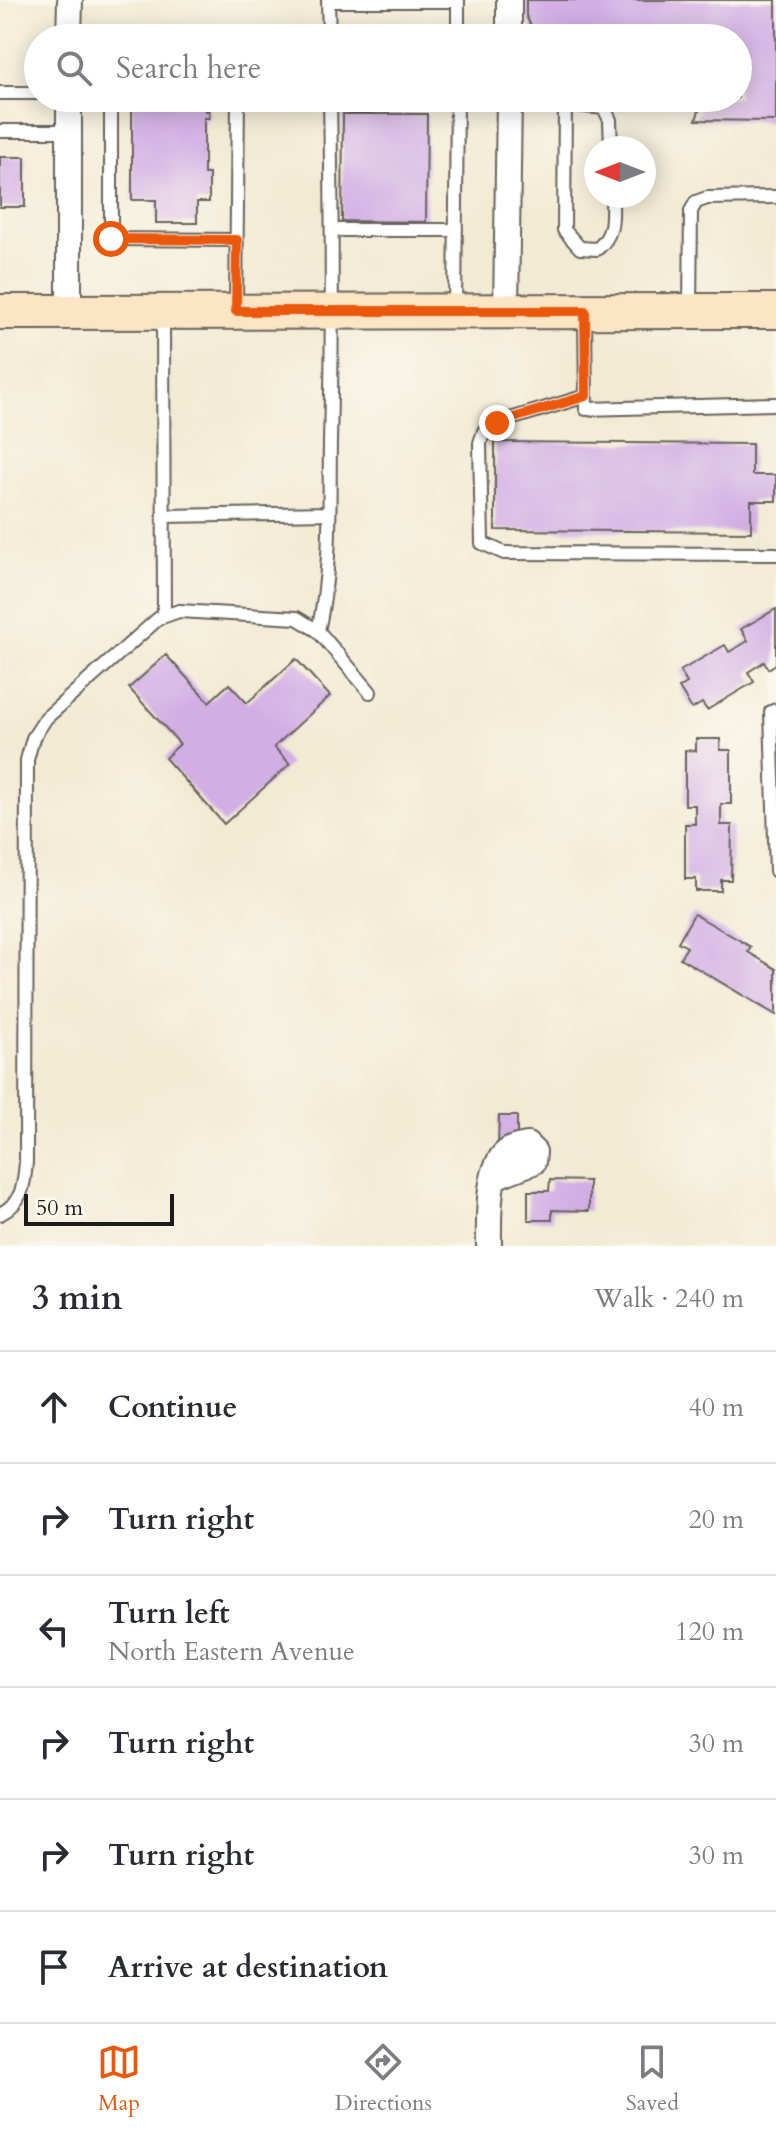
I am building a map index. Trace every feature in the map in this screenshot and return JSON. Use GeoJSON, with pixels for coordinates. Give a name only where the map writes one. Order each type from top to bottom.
{"type":"FeatureCollection","features":[{"type":"Feature","properties":{"kind":"main road"},"geometry":{"type":"LineString","coordinates":[[0,312],[776,311]]}},
{"type":"Feature","properties":{"kind":"street"},"geometry":{"type":"LineString","coordinates":[[69,24],[70,0]]}},
{"type":"Feature","properties":{"kind":"street"},"geometry":{"type":"LineString","coordinates":[[509,0],[509,24]]}},
{"type":"Feature","properties":{"kind":"street"},"geometry":{"type":"LineString","coordinates":[[69,112],[69,311]]}},
{"type":"Feature","properties":{"kind":"street"},"geometry":{"type":"LineString","coordinates":[[506,311],[509,112]]}},
{"type":"Feature","properties":{"kind":"street"},"geometry":{"type":"LineString","coordinates":[[489,1246],[490,1192],[494,1177]]}},
{"type":"Feature","properties":{"kind":"lane"},"geometry":{"type":"LineString","coordinates":[[329,24],[328,0],[458,1],[458,24]]}},
{"type":"Feature","properties":{"kind":"lane"},"geometry":{"type":"LineString","coordinates":[[0,93],[24,93]]}},
{"type":"Feature","properties":{"kind":"lane"},"geometry":{"type":"LineString","coordinates":[[111,112],[111,239],[237,240]]}},
{"type":"Feature","properties":{"kind":"lane"},"geometry":{"type":"LineString","coordinates":[[236,311],[238,112]]}},
{"type":"Feature","properties":{"kind":"lane"},"geometry":{"type":"LineString","coordinates":[[318,631],[327,592],[329,513],[333,311],[330,112]]}},
{"type":"Feature","properties":{"kind":"lane"},"geometry":{"type":"LineString","coordinates":[[455,311],[457,112]]}},
{"type":"Feature","properties":{"kind":"lane"},"geometry":{"type":"LineString","coordinates":[[565,112],[564,230],[580,248],[597,249],[607,240],[612,229],[612,208]]}},
{"type":"Feature","properties":{"kind":"lane"},"geometry":{"type":"LineString","coordinates":[[606,112],[610,120],[611,136]]}},
{"type":"Feature","properties":{"kind":"lane"},"geometry":{"type":"LineString","coordinates":[[0,131],[69,131]]}},
{"type":"Feature","properties":{"kind":"lane"},"geometry":{"type":"LineString","coordinates":[[690,311],[691,211],[696,202],[707,198],[776,197]]}},
{"type":"Feature","properties":{"kind":"lane"},"geometry":{"type":"LineString","coordinates":[[332,230],[456,230]]}},
{"type":"Feature","properties":{"kind":"lane"},"geometry":{"type":"LineString","coordinates":[[163,311],[164,616]]}},
{"type":"Feature","properties":{"kind":"lane"},"geometry":{"type":"LineString","coordinates":[[585,311],[586,409],[776,404]]}},
{"type":"Feature","properties":{"kind":"lane"},"geometry":{"type":"LineString","coordinates":[[586,396],[497,423],[484,431],[480,443],[482,543],[504,553],[776,554]]}},
{"type":"Feature","properties":{"kind":"lane"},"geometry":{"type":"LineString","coordinates":[[164,516],[329,513]]}},
{"type":"Feature","properties":{"kind":"lane"},"geometry":{"type":"LineString","coordinates":[[0,1214],[10,1209],[24,1192],[27,760],[33,738],[46,718],[164,616],[179,611],[297,618],[318,631],[370,692]]}},
{"type":"Feature","properties":{"kind":"lane"},"geometry":{"type":"LineString","coordinates":[[776,710],[771,712],[776,871]]}},
{"type":"Feature","properties":{"kind":"building"},"geometry":{"type":"Polygon","coordinates":[[[526,0],[776,0],[776,121],[696,120],[699,112],[752,112],[752,24],[530,24],[526,16],[526,0]]]}},
{"type":"Feature","properties":{"kind":"building"},"geometry":{"type":"Polygon","coordinates":[[[132,112],[209,112],[209,118],[204,118],[204,174],[209,174],[209,202],[197,202],[197,223],[156,223],[156,200],[132,200],[132,112]]]}},
{"type":"Feature","properties":{"kind":"building"},"geometry":{"type":"Polygon","coordinates":[[[343,114],[427,114],[426,222],[342,221],[343,114]]]}},
{"type":"Feature","properties":{"kind":"building"},"geometry":{"type":"Polygon","coordinates":[[[0,157],[25,157],[25,207],[0,207],[0,157]]]}},
{"type":"Feature","properties":{"kind":"building"},"geometry":{"type":"Polygon","coordinates":[[[495,442],[752,444],[752,475],[776,475],[776,501],[751,501],[751,532],[495,530],[495,442]]]}},
{"type":"Feature","properties":{"kind":"building"},"geometry":{"type":"Polygon","coordinates":[[[776,609],[776,664],[768,669],[764,662],[748,672],[754,682],[707,710],[702,703],[692,709],[679,688],[687,683],[680,671],[725,645],[729,652],[748,641],[741,629],[776,609]]]}},
{"type":"Feature","properties":{"kind":"building"},"geometry":{"type":"Polygon","coordinates":[[[166,655],[209,702],[229,684],[247,703],[296,659],[330,696],[274,747],[290,764],[224,824],[165,758],[180,744],[129,688],[166,655]]]}},
{"type":"Feature","properties":{"kind":"building"},"geometry":{"type":"Polygon","coordinates":[[[696,739],[720,739],[720,750],[731,750],[731,804],[721,804],[721,825],[732,825],[731,880],[721,880],[721,891],[696,891],[696,879],[685,879],[685,824],[695,824],[695,805],[685,805],[685,750],[696,751],[696,739]]]}},
{"type":"Feature","properties":{"kind":"building"},"geometry":{"type":"Polygon","coordinates":[[[694,914],[751,947],[748,952],[776,969],[776,1015],[680,958],[687,947],[678,942],[694,914]]]}},
{"type":"Feature","properties":{"kind":"building"},"geometry":{"type":"Polygon","coordinates":[[[499,1116],[517,1116],[517,1145],[498,1144],[499,1116]]]}},
{"type":"Feature","properties":{"kind":"building"},"geometry":{"type":"Polygon","coordinates":[[[550,1180],[589,1181],[589,1211],[552,1210],[552,1220],[528,1220],[528,1191],[549,1191],[550,1180]]]}},
{"type":"Feature","properties":{"kind":"route"},"geometry":{"type":"LineString","coordinates":[[111,239],[237,240],[236,311],[585,311],[586,396],[497,423]]}}]}
